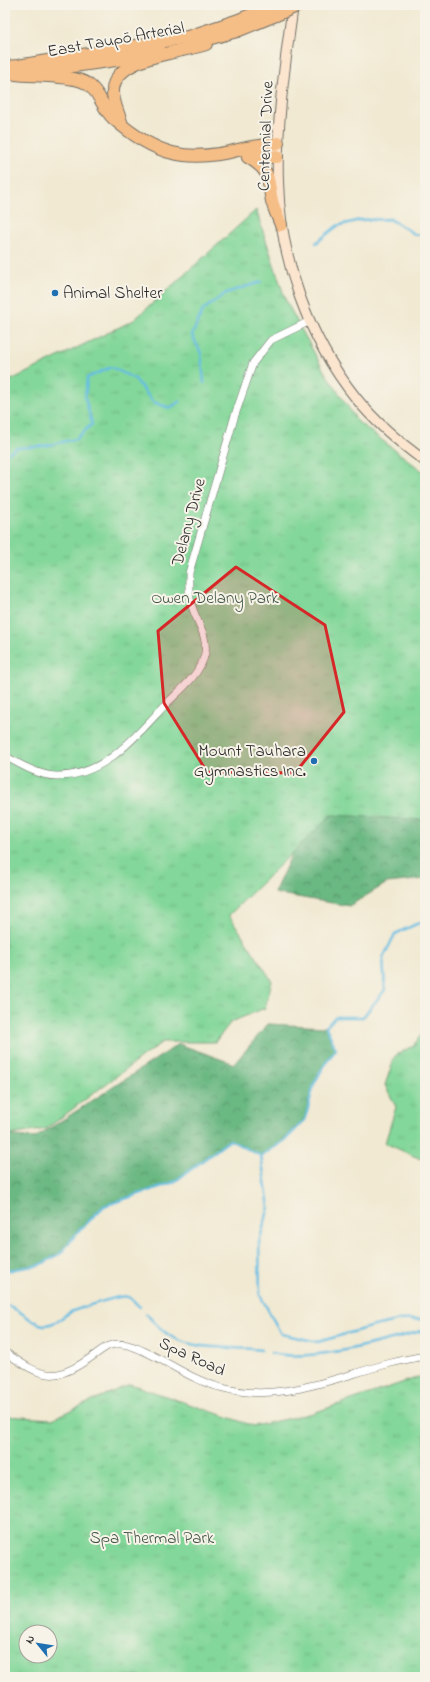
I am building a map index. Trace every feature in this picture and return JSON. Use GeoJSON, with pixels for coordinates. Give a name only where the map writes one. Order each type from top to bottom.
{"type":"FeatureCollection","features":[{"type":"Feature","properties":{"kind":"highway","name":"East Taupō Arterial"},"geometry":{"type":"LineString","coordinates":[[8,72],[25,65],[188,38],[236,21],[299,5]]}},
{"type":"Feature","properties":{"kind":"highway","name":"East Taupō Arterial"},"geometry":{"type":"LineString","coordinates":[[8,72],[130,58],[221,36],[276,10]]}},
{"type":"Feature","properties":{"kind":"highway"},"geometry":{"type":"LineString","coordinates":[[122,125],[113,96],[114,84],[121,72],[136,62],[205,45],[221,36]]}},
{"type":"Feature","properties":{"kind":"highway"},"geometry":{"type":"LineString","coordinates":[[8,72],[67,78],[84,82],[93,89],[111,116],[146,143],[169,152],[193,156],[232,153],[242,149],[278,142]]}},
{"type":"Feature","properties":{"kind":"highway"},"geometry":{"type":"LineString","coordinates":[[232,153],[241,157],[277,157]]}},
{"type":"Feature","properties":{"kind":"highway"},"geometry":{"type":"LineString","coordinates":[[248,157],[258,163],[267,174],[272,203],[281,225]]}},
{"type":"Feature","properties":{"kind":"main road","name":"Centennial Drive"},"geometry":{"type":"LineString","coordinates":[[293,5],[285,69],[277,157],[281,225],[296,285],[310,321],[330,360],[356,399],[394,437],[425,460]]}},
{"type":"Feature","properties":{"kind":"street","name":"Delany Drive"},"geometry":{"type":"LineString","coordinates":[[5,756],[29,768],[55,776],[75,774],[101,765],[122,750],[201,666],[205,653],[204,636],[191,605],[188,592],[189,573],[235,414],[253,364],[265,346],[271,340],[310,321]]}},
{"type":"Feature","properties":{"kind":"street","name":"Spa Road"},"geometry":{"type":"LineString","coordinates":[[5,1352],[31,1370],[39,1373],[52,1374],[64,1373],[74,1369],[108,1345],[126,1344],[136,1347],[209,1384],[235,1391],[259,1394],[283,1392],[309,1387],[387,1364],[425,1356]]}},
{"type":"Feature","properties":{"kind":"highlighted area"},"geometry":{"type":"Polygon","coordinates":[[[236,567],[325,625],[344,712],[295,773],[207,772],[164,703],[158,631],[236,567]]]}},
{"type":"Feature","properties":{"kind":"green space","name":"Owen Delany Park"},"geometry":{"type":"Polygon","coordinates":[[[256,210],[286,301],[323,369],[358,422],[425,473],[425,820],[331,815],[229,915],[272,981],[265,1008],[231,1022],[215,1042],[162,1042],[46,1129],[5,1136],[5,383],[134,320],[256,210]]]}},
{"type":"Feature","properties":{"kind":"green space"},"geometry":{"type":"Polygon","coordinates":[[[354,776],[394,786],[404,819],[425,820],[425,879],[387,883],[349,906],[274,893],[304,827],[330,817],[354,776]]]}},
{"type":"Feature","properties":{"kind":"green space"},"geometry":{"type":"Polygon","coordinates":[[[268,1024],[326,1027],[336,1049],[325,1064],[314,1084],[305,1120],[284,1141],[261,1156],[229,1140],[174,1182],[104,1206],[76,1234],[61,1253],[40,1265],[5,1272],[5,1135],[35,1138],[179,1044],[234,1064],[268,1024]]]}},
{"type":"Feature","properties":{"kind":"green space"},"geometry":{"type":"Polygon","coordinates":[[[425,1029],[425,1161],[385,1143],[396,1107],[385,1085],[395,1056],[414,1045],[425,1029]]]}},
{"type":"Feature","properties":{"kind":"green space","name":"Spa Thermal Park"},"geometry":{"type":"Polygon","coordinates":[[[425,1375],[425,1677],[5,1677],[5,1416],[52,1419],[130,1384],[254,1426],[313,1413],[425,1375]]]}},
{"type":"Feature","properties":{"kind":"waterway"},"geometry":{"type":"LineString","coordinates":[[316,243],[337,226],[360,220],[390,219],[416,235],[425,234]]}},
{"type":"Feature","properties":{"kind":"waterway"},"geometry":{"type":"LineString","coordinates":[[204,383],[201,353],[192,335],[203,310],[226,293],[261,282]]}},
{"type":"Feature","properties":{"kind":"waterway"},"geometry":{"type":"LineString","coordinates":[[5,455],[16,448],[44,446],[76,439],[92,424],[85,398],[87,378],[111,367],[135,379],[153,402],[170,408],[180,401]]}},
{"type":"Feature","properties":{"kind":"waterway"},"geometry":{"type":"LineString","coordinates":[[261,1156],[284,1141],[305,1120],[314,1084],[325,1064],[336,1049],[326,1027],[335,1017],[363,1017],[385,990],[383,958],[395,934],[425,920]]}},
{"type":"Feature","properties":{"kind":"waterway"},"geometry":{"type":"LineString","coordinates":[[5,1272],[40,1265],[61,1253],[76,1234],[104,1206],[174,1182],[230,1140],[261,1156]]}},
{"type":"Feature","properties":{"kind":"waterway"},"geometry":{"type":"LineString","coordinates":[[261,1156],[269,1207],[259,1242],[260,1295],[281,1334],[318,1342],[400,1320],[425,1319]]}},
{"type":"Feature","properties":{"kind":"waterway"},"geometry":{"type":"LineString","coordinates":[[5,1305],[10,1306],[34,1322],[44,1325],[52,1324],[76,1310],[118,1298],[128,1297],[140,1307]]}},
{"type":"Feature","properties":{"kind":"waterway"},"geometry":{"type":"LineString","coordinates":[[146,1314],[158,1327],[172,1337],[182,1341],[204,1346],[261,1350]]}},
{"type":"Feature","properties":{"kind":"waterway"},"geometry":{"type":"LineString","coordinates":[[271,1353],[288,1355],[327,1353],[369,1345],[425,1330]]}},
{"type":"Feature","properties":{"kind":"place","name":"Animal Shelter"},"geometry":{"type":"Point","coordinates":[55,293]}},
{"type":"Feature","properties":{"kind":"place","name":"Mount Tauhara Gymnastics Inc."},"geometry":{"type":"Point","coordinates":[314,761]}}]}
